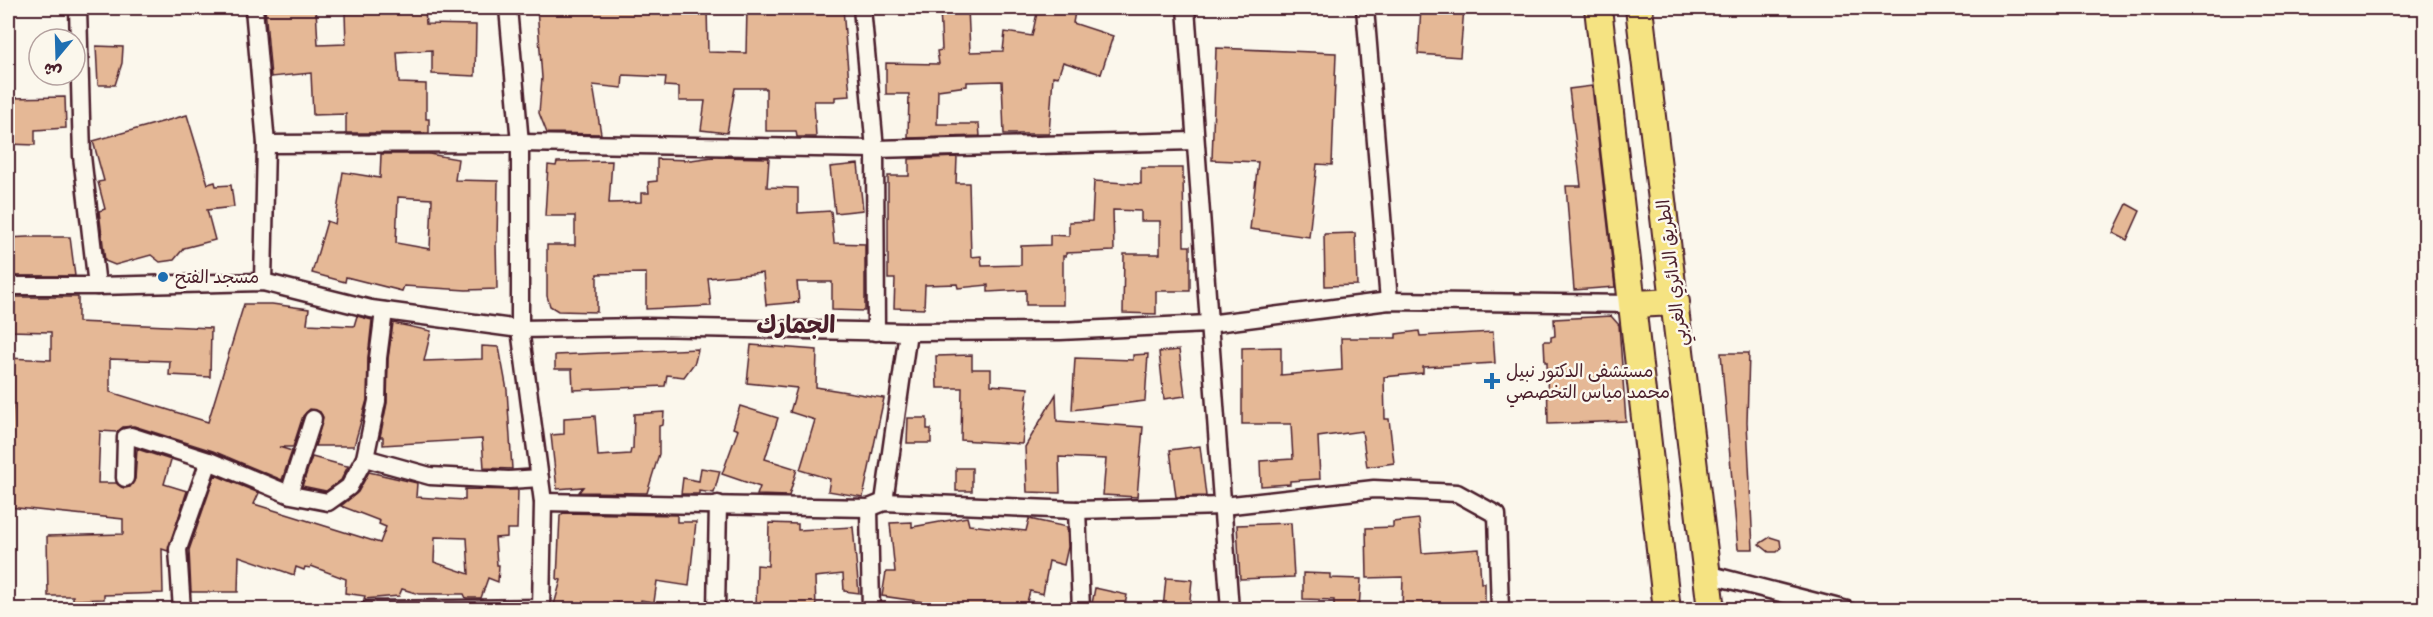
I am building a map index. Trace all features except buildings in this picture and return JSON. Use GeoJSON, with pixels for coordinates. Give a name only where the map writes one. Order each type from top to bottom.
{"type":"FeatureCollection","features":[{"type":"Feature","properties":{"kind":"main road"},"geometry":{"type":"LineString","coordinates":[[1598,8],[1634,304],[1667,609]]}},
{"type":"Feature","properties":{"kind":"main road","name":"الطريق الدائري الغربي"},"geometry":{"type":"LineString","coordinates":[[1639,8],[1712,609]]}},
{"type":"Feature","properties":{"kind":"main road"},"geometry":{"type":"LineString","coordinates":[[1634,304],[1676,302]]}},
{"type":"Feature","properties":{"kind":"street"},"geometry":{"type":"LineString","coordinates":[[78,8],[82,156],[97,286]]}},
{"type":"Feature","properties":{"kind":"street"},"geometry":{"type":"LineString","coordinates":[[254,8],[266,144],[262,282]]}},
{"type":"Feature","properties":{"kind":"street"},"geometry":{"type":"LineString","coordinates":[[368,609],[541,608],[543,502],[520,329],[520,143],[508,8]]}},
{"type":"Feature","properties":{"kind":"street"},"geometry":{"type":"LineString","coordinates":[[862,8],[875,149],[876,332]]}},
{"type":"Feature","properties":{"kind":"street"},"geometry":{"type":"LineString","coordinates":[[1186,8],[1230,609]]}},
{"type":"Feature","properties":{"kind":"street"},"geometry":{"type":"LineString","coordinates":[[1365,8],[1389,301]]}},
{"type":"Feature","properties":{"kind":"street"},"geometry":{"type":"LineString","coordinates":[[266,144],[520,143],[875,149],[1194,141]]}},
{"type":"Feature","properties":{"kind":"street"},"geometry":{"type":"LineString","coordinates":[[8,286],[262,282],[384,311],[520,329],[645,327],[876,332],[1060,331],[1208,324],[1389,301],[1634,304]]}},
{"type":"Feature","properties":{"kind":"street"},"geometry":{"type":"LineString","coordinates":[[125,478],[126,437],[131,436],[209,461],[289,494],[328,502],[349,487],[364,458],[377,401],[378,358],[384,311]]}},
{"type":"Feature","properties":{"kind":"street"},"geometry":{"type":"LineString","coordinates":[[871,609],[877,505],[908,332]]}},
{"type":"Feature","properties":{"kind":"street"},"geometry":{"type":"LineString","coordinates":[[289,494],[313,418]]}},
{"type":"Feature","properties":{"kind":"street"},"geometry":{"type":"LineString","coordinates":[[364,458],[429,476],[509,480],[540,478]]}},
{"type":"Feature","properties":{"kind":"street"},"geometry":{"type":"LineString","coordinates":[[182,609],[178,549],[209,461]]}},
{"type":"Feature","properties":{"kind":"street"},"geometry":{"type":"LineString","coordinates":[[543,502],[877,505],[1077,510],[1223,506],[1374,489],[1457,493],[1497,515],[1500,609]]}},
{"type":"Feature","properties":{"kind":"street"},"geometry":{"type":"LineString","coordinates":[[716,609],[718,504]]}},
{"type":"Feature","properties":{"kind":"street"},"geometry":{"type":"LineString","coordinates":[[1077,510],[1082,609]]}},
{"type":"Feature","properties":{"kind":"street"},"geometry":{"type":"LineString","coordinates":[[1707,574],[1847,609]]}},
{"type":"Feature","properties":{"kind":"place","name":"مسجد الفتح"},"geometry":{"type":"Point","coordinates":[163,277]}},
{"type":"Feature","properties":{"kind":"place","name":"مستشفى الدكتور نبيل محمد مياس التخصصي"},"geometry":{"type":"Point","coordinates":[1492,381]}},
{"type":"Feature","properties":{"kind":"district","name":"الجمارك"},"geometry":{"type":"Point","coordinates":[796,325]}}]}
